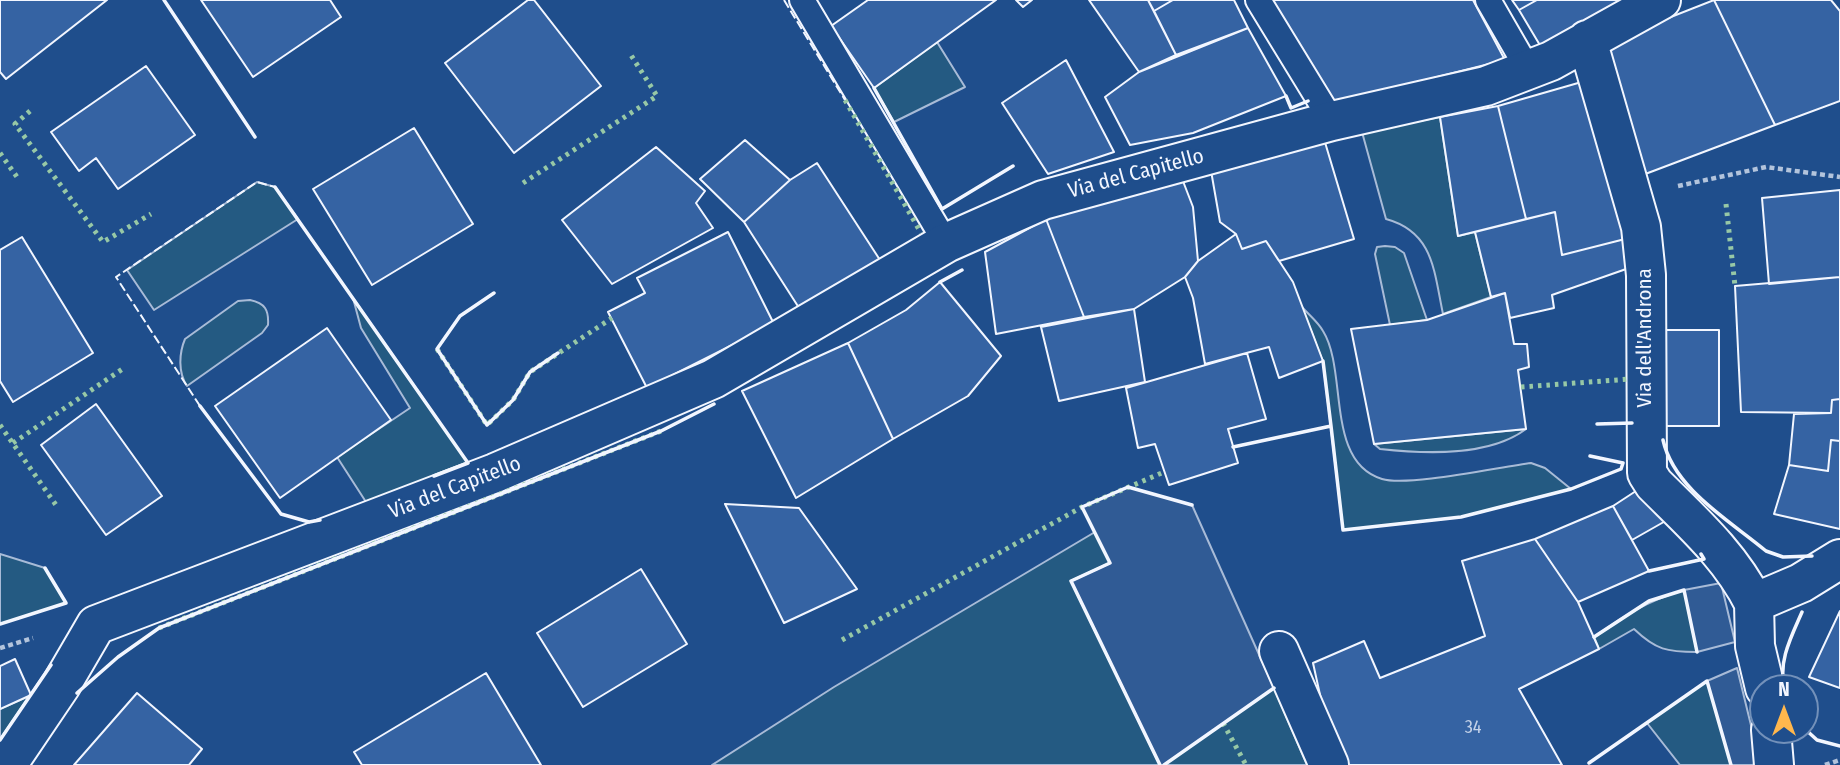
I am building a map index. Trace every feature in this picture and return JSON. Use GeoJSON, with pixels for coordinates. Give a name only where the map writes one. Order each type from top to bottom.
{"type":"FeatureCollection","features":[{"type":"Feature","properties":{"kind":"street","name":"Via del Capitello"},"geometry":{"type":"LineString","coordinates":[[7,765],[61,685],[96,625],[495,474],[713,379],[946,243],[1055,196],[1332,121],[1441,98],[1530,71],[1661,0]]}},
{"type":"Feature","properties":{"kind":"street","name":"Via dell'Androna"},"geometry":{"type":"LineString","coordinates":[[1587,40],[1637,211],[1646,275],[1647,472],[1654,484],[1720,548],[1741,576],[1754,603]]}},
{"type":"Feature","properties":{"kind":"street"},"geometry":{"type":"LineString","coordinates":[[1762,674],[1755,646],[1754,603],[1801,583],[1840,559]]}},
{"type":"Feature","properties":{"kind":"street"},"geometry":{"type":"LineString","coordinates":[[1279,651],[1329,765]]}},
{"type":"Feature","properties":{"kind":"street"},"geometry":{"type":"LineString","coordinates":[[1773,744],[1774,765]]}},
{"type":"Feature","properties":{"kind":"lane"},"geometry":{"type":"LineString","coordinates":[[802,0],[946,243]]}},
{"type":"Feature","properties":{"kind":"lane"},"geometry":{"type":"LineString","coordinates":[[1258,0],[1332,121]]}},
{"type":"Feature","properties":{"kind":"lane"},"geometry":{"type":"LineString","coordinates":[[1488,0],[1530,71]]}},
{"type":"Feature","properties":{"kind":"path"},"geometry":{"type":"LineString","coordinates":[[1637,211],[1766,167],[1840,177]]}},
{"type":"Feature","properties":{"kind":"path"},"geometry":{"type":"LineString","coordinates":[[1825,765],[1840,761]]}},
{"type":"Feature","properties":{"kind":"shaded area"},"geometry":{"type":"Polygon","coordinates":[[[937,42],[965,87],[894,122],[874,88],[937,42]]]}},
{"type":"Feature","properties":{"kind":"shaded area"},"geometry":{"type":"Polygon","coordinates":[[[1440,117],[1458,236],[1475,232],[1491,297],[1443,314],[1434,269],[1423,244],[1414,233],[1386,219],[1362,132],[1440,117]]]}},
{"type":"Feature","properties":{"kind":"shaded area"},"geometry":{"type":"Polygon","coordinates":[[[257,182],[275,187],[298,219],[154,310],[127,270],[257,182]]]}},
{"type":"Feature","properties":{"kind":"shaded area"},"geometry":{"type":"Polygon","coordinates":[[[1377,247],[1395,247],[1404,253],[1427,320],[1390,325],[1375,254],[1377,247]]]}},
{"type":"Feature","properties":{"kind":"shaded area"},"geometry":{"type":"Polygon","coordinates":[[[353,298],[468,463],[366,502],[337,457],[410,408],[361,328],[353,298]]]}},
{"type":"Feature","properties":{"kind":"shaded area"},"geometry":{"type":"Polygon","coordinates":[[[250,300],[265,308],[268,325],[262,333],[187,386],[180,363],[185,339],[238,301],[250,300]]]}},
{"type":"Feature","properties":{"kind":"shaded area"},"geometry":{"type":"Polygon","coordinates":[[[1302,307],[1321,328],[1330,348],[1345,435],[1352,454],[1364,469],[1382,479],[1395,481],[1454,476],[1531,463],[1545,468],[1571,489],[1461,517],[1343,530],[1323,362],[1302,307]]]}},
{"type":"Feature","properties":{"kind":"shaded area"},"geometry":{"type":"Polygon","coordinates":[[[1526,429],[1494,445],[1456,451],[1398,451],[1380,449],[1374,444],[1526,429]]]}},
{"type":"Feature","properties":{"kind":"shaded area"},"geometry":{"type":"Polygon","coordinates":[[[1128,487],[1192,505],[1274,688],[1164,765],[1160,765],[1071,581],[1110,563],[1082,507],[1128,487]]]}},
{"type":"Feature","properties":{"kind":"shaded area"},"geometry":{"type":"Polygon","coordinates":[[[1095,532],[1110,563],[1071,581],[1160,765],[712,765],[834,687],[1095,532]]]}},
{"type":"Feature","properties":{"kind":"shaded area"},"geometry":{"type":"Polygon","coordinates":[[[0,554],[45,568],[66,603],[0,624],[0,554]]]}},
{"type":"Feature","properties":{"kind":"shaded area"},"geometry":{"type":"Polygon","coordinates":[[[1721,583],[1735,642],[1697,652],[1684,590],[1721,583]]]}},
{"type":"Feature","properties":{"kind":"shaded area"},"geometry":{"type":"Polygon","coordinates":[[[1684,590],[1697,652],[1656,646],[1634,629],[1599,649],[1594,637],[1605,629],[1647,604],[1684,590]]]}},
{"type":"Feature","properties":{"kind":"shaded area"},"geometry":{"type":"Polygon","coordinates":[[[1737,668],[1749,717],[1749,744],[1756,744],[1759,758],[1753,765],[1731,765],[1707,681],[1737,668]]]}},
{"type":"Feature","properties":{"kind":"shaded area"},"geometry":{"type":"Polygon","coordinates":[[[1707,681],[1731,765],[1680,765],[1647,723],[1707,681]]]}},
{"type":"Feature","properties":{"kind":"shaded area"},"geometry":{"type":"Polygon","coordinates":[[[1274,688],[1307,765],[1164,765],[1274,688]]]}},
{"type":"Feature","properties":{"kind":"shaded area"},"geometry":{"type":"Polygon","coordinates":[[[31,695],[0,740],[0,709],[31,695]]]}},
{"type":"Feature","properties":{"kind":"building"},"geometry":{"type":"Polygon","coordinates":[[[0,0],[107,0],[6,79],[0,72],[0,0]]]}},
{"type":"Feature","properties":{"kind":"building"},"geometry":{"type":"Polygon","coordinates":[[[201,0],[330,0],[341,17],[253,77],[201,0]]]}},
{"type":"Feature","properties":{"kind":"building"},"geometry":{"type":"Polygon","coordinates":[[[528,0],[534,0],[601,86],[514,153],[445,63],[528,0]]]}},
{"type":"Feature","properties":{"kind":"building"},"geometry":{"type":"Polygon","coordinates":[[[868,0],[996,0],[874,88],[831,26],[868,0]]]}},
{"type":"Feature","properties":{"kind":"building"},"geometry":{"type":"Polygon","coordinates":[[[1016,0],[1032,0],[1023,7],[1016,0]]]}},
{"type":"Feature","properties":{"kind":"building"},"geometry":{"type":"Polygon","coordinates":[[[1089,0],[1148,0],[1176,55],[1139,72],[1089,0]]]}},
{"type":"Feature","properties":{"kind":"building"},"geometry":{"type":"Polygon","coordinates":[[[1148,0],[1173,0],[1154,11],[1148,0]]]}},
{"type":"Feature","properties":{"kind":"building"},"geometry":{"type":"Polygon","coordinates":[[[1173,0],[1234,0],[1248,28],[1176,55],[1154,11],[1173,0]]]}},
{"type":"Feature","properties":{"kind":"building"},"geometry":{"type":"Polygon","coordinates":[[[1267,0],[1473,0],[1505,60],[1330,104],[1267,0]]]}},
{"type":"Feature","properties":{"kind":"building"},"geometry":{"type":"Polygon","coordinates":[[[1512,0],[1537,0],[1519,10],[1512,0]]]}},
{"type":"Feature","properties":{"kind":"building"},"geometry":{"type":"Polygon","coordinates":[[[1537,0],[1640,0],[1544,52],[1519,10],[1537,0]]]}},
{"type":"Feature","properties":{"kind":"building"},"geometry":{"type":"Polygon","coordinates":[[[1714,0],[1831,0],[1840,11],[1840,101],[1775,125],[1714,0]]]}},
{"type":"Feature","properties":{"kind":"building"},"geometry":{"type":"Polygon","coordinates":[[[1714,0],[1775,125],[1640,176],[1597,46],[1714,0]]]}},
{"type":"Feature","properties":{"kind":"building"},"geometry":{"type":"Polygon","coordinates":[[[1248,28],[1286,96],[1193,133],[1130,145],[1105,97],[1139,72],[1248,28]]]}},
{"type":"Feature","properties":{"kind":"building"},"geometry":{"type":"Polygon","coordinates":[[[1066,60],[1114,152],[1048,174],[1002,103],[1066,60]]]}},
{"type":"Feature","properties":{"kind":"building"},"geometry":{"type":"Polygon","coordinates":[[[146,66],[195,135],[118,189],[96,158],[79,171],[51,132],[146,66]]]}},
{"type":"Feature","properties":{"kind":"building"},"geometry":{"type":"Polygon","coordinates":[[[1592,79],[1629,238],[1562,255],[1555,212],[1526,219],[1498,106],[1592,79]]]}},
{"type":"Feature","properties":{"kind":"building"},"geometry":{"type":"Polygon","coordinates":[[[1498,106],[1526,219],[1458,236],[1440,117],[1498,106]]]}},
{"type":"Feature","properties":{"kind":"building"},"geometry":{"type":"Polygon","coordinates":[[[414,128],[473,224],[372,285],[313,189],[414,128]]]}},
{"type":"Feature","properties":{"kind":"building"},"geometry":{"type":"Polygon","coordinates":[[[1324,139],[1354,239],[1279,261],[1266,241],[1242,249],[1236,234],[1220,222],[1210,165],[1324,139]]]}},
{"type":"Feature","properties":{"kind":"building"},"geometry":{"type":"Polygon","coordinates":[[[745,140],[790,180],[744,222],[700,179],[745,140]]]}},
{"type":"Feature","properties":{"kind":"building"},"geometry":{"type":"Polygon","coordinates":[[[656,147],[705,191],[696,203],[713,228],[612,284],[562,220],[656,147]]]}},
{"type":"Feature","properties":{"kind":"building"},"geometry":{"type":"Polygon","coordinates":[[[817,163],[880,260],[801,311],[744,222],[790,180],[817,163]]]}},
{"type":"Feature","properties":{"kind":"building"},"geometry":{"type":"Polygon","coordinates":[[[1181,176],[1193,207],[1198,261],[1185,277],[1134,309],[1084,317],[1046,219],[1181,176]]]}},
{"type":"Feature","properties":{"kind":"building"},"geometry":{"type":"Polygon","coordinates":[[[1840,190],[1840,277],[1769,284],[1762,198],[1840,190]]]}},
{"type":"Feature","properties":{"kind":"building"},"geometry":{"type":"Polygon","coordinates":[[[1555,212],[1562,255],[1629,238],[1629,268],[1552,295],[1554,308],[1510,318],[1505,293],[1491,297],[1475,232],[1555,212]]]}},
{"type":"Feature","properties":{"kind":"building"},"geometry":{"type":"Polygon","coordinates":[[[1046,219],[1084,317],[996,334],[985,252],[1046,219]]]}},
{"type":"Feature","properties":{"kind":"building"},"geometry":{"type":"Polygon","coordinates":[[[728,232],[774,324],[647,388],[608,312],[645,293],[637,278],[728,232]]]}},
{"type":"Feature","properties":{"kind":"building"},"geometry":{"type":"Polygon","coordinates":[[[1236,234],[1242,249],[1266,241],[1293,282],[1323,361],[1279,378],[1269,347],[1205,364],[1193,298],[1185,277],[1198,261],[1236,234]]]}},
{"type":"Feature","properties":{"kind":"building"},"geometry":{"type":"Polygon","coordinates":[[[22,237],[93,353],[13,402],[0,381],[0,250],[22,237]]]}},
{"type":"Feature","properties":{"kind":"building"},"geometry":{"type":"Polygon","coordinates":[[[1840,277],[1840,399],[1832,400],[1831,413],[1741,412],[1735,286],[1840,277]]]}},
{"type":"Feature","properties":{"kind":"building"},"geometry":{"type":"Polygon","coordinates":[[[940,282],[1001,356],[968,396],[893,439],[848,343],[906,310],[940,282]]]}},
{"type":"Feature","properties":{"kind":"building"},"geometry":{"type":"Polygon","coordinates":[[[1505,293],[1514,344],[1527,344],[1529,367],[1518,370],[1526,429],[1374,444],[1351,329],[1427,320],[1505,293]]]}},
{"type":"Feature","properties":{"kind":"building"},"geometry":{"type":"Polygon","coordinates":[[[1134,309],[1145,382],[1059,401],[1041,327],[1134,309]]]}},
{"type":"Feature","properties":{"kind":"building"},"geometry":{"type":"Polygon","coordinates":[[[327,328],[391,420],[280,498],[215,406],[327,328]]]}},
{"type":"Feature","properties":{"kind":"building"},"geometry":{"type":"Polygon","coordinates":[[[1660,330],[1719,330],[1719,426],[1660,426],[1660,330]]]}},
{"type":"Feature","properties":{"kind":"building"},"geometry":{"type":"Polygon","coordinates":[[[848,343],[893,439],[796,498],[742,391],[848,343]]]}},
{"type":"Feature","properties":{"kind":"building"},"geometry":{"type":"Polygon","coordinates":[[[1247,353],[1266,419],[1228,429],[1238,463],[1169,485],[1155,444],[1138,448],[1126,388],[1247,353]]]}},
{"type":"Feature","properties":{"kind":"building"},"geometry":{"type":"Polygon","coordinates":[[[1840,399],[1840,441],[1831,440],[1828,471],[1789,465],[1794,414],[1831,413],[1832,400],[1840,399]]]}},
{"type":"Feature","properties":{"kind":"building"},"geometry":{"type":"Polygon","coordinates":[[[96,404],[162,496],[106,535],[41,445],[96,404]]]}},
{"type":"Feature","properties":{"kind":"building"},"geometry":{"type":"Polygon","coordinates":[[[1831,440],[1840,441],[1840,529],[1774,514],[1789,465],[1828,471],[1831,440]]]}},
{"type":"Feature","properties":{"kind":"building"},"geometry":{"type":"Polygon","coordinates":[[[1639,489],[1669,519],[1632,540],[1613,506],[1639,489]]]}},
{"type":"Feature","properties":{"kind":"building"},"geometry":{"type":"Polygon","coordinates":[[[725,504],[799,508],[857,589],[784,623],[725,504]]]}},
{"type":"Feature","properties":{"kind":"building"},"geometry":{"type":"Polygon","coordinates":[[[1613,506],[1649,571],[1578,602],[1535,539],[1613,506]]]}},
{"type":"Feature","properties":{"kind":"building"},"geometry":{"type":"Polygon","coordinates":[[[1535,539],[1578,602],[1599,649],[1519,689],[1562,765],[1346,765],[1324,713],[1313,663],[1364,641],[1380,678],[1485,636],[1462,561],[1535,539]]]}},
{"type":"Feature","properties":{"kind":"building"},"geometry":{"type":"Polygon","coordinates":[[[641,569],[687,644],[583,707],[537,633],[641,569]]]}},
{"type":"Feature","properties":{"kind":"building"},"geometry":{"type":"Polygon","coordinates":[[[1840,611],[1840,688],[1819,681],[1819,674],[1810,674],[1840,611]]]}},
{"type":"Feature","properties":{"kind":"building"},"geometry":{"type":"Polygon","coordinates":[[[15,659],[31,695],[0,709],[0,666],[15,659]]]}},
{"type":"Feature","properties":{"kind":"building"},"geometry":{"type":"Polygon","coordinates":[[[486,673],[541,765],[362,765],[354,752],[486,673]]]}},
{"type":"Feature","properties":{"kind":"building"},"geometry":{"type":"Polygon","coordinates":[[[137,693],[202,749],[189,765],[74,765],[137,693]]]}},
{"type":"Feature","properties":{"kind":"hedge"},"geometry":{"type":"LineString","coordinates":[[523,183],[657,96],[629,52]]}},
{"type":"Feature","properties":{"kind":"hedge"},"geometry":{"type":"LineString","coordinates":[[845,100],[921,233]]}},
{"type":"Feature","properties":{"kind":"hedge"},"geometry":{"type":"LineString","coordinates":[[30,111],[15,124],[103,242],[151,214]]}},
{"type":"Feature","properties":{"kind":"hedge"},"geometry":{"type":"LineString","coordinates":[[0,153],[17,177]]}},
{"type":"Feature","properties":{"kind":"hedge"},"geometry":{"type":"LineString","coordinates":[[1726,204],[1735,286]]}},
{"type":"Feature","properties":{"kind":"hedge"},"geometry":{"type":"LineString","coordinates":[[437,349],[487,425],[513,400],[530,372],[612,318]]}},
{"type":"Feature","properties":{"kind":"hedge"},"geometry":{"type":"LineString","coordinates":[[13,443],[124,368]]}},
{"type":"Feature","properties":{"kind":"hedge"},"geometry":{"type":"LineString","coordinates":[[1521,387],[1631,379]]}},
{"type":"Feature","properties":{"kind":"hedge"},"geometry":{"type":"LineString","coordinates":[[0,425],[56,505]]}},
{"type":"Feature","properties":{"kind":"hedge"},"geometry":{"type":"LineString","coordinates":[[159,628],[661,431]]}},
{"type":"Feature","properties":{"kind":"hedge"},"geometry":{"type":"LineString","coordinates":[[842,640],[1082,507],[1164,472]]}},
{"type":"Feature","properties":{"kind":"hedge"},"geometry":{"type":"LineString","coordinates":[[1223,723],[1246,765]]}},
{"type":"Feature","properties":{"kind":"fence"},"geometry":{"type":"LineString","coordinates":[[784,0],[845,100]]}},
{"type":"Feature","properties":{"kind":"fence"},"geometry":{"type":"LineString","coordinates":[[200,406],[116,277],[257,182],[275,187]]}},
{"type":"Feature","properties":{"kind":"wall"},"geometry":{"type":"LineString","coordinates":[[164,0],[255,137]]}},
{"type":"Feature","properties":{"kind":"wall"},"geometry":{"type":"LineString","coordinates":[[874,88],[942,209],[1013,166]]}},
{"type":"Feature","properties":{"kind":"wall"},"geometry":{"type":"LineString","coordinates":[[1286,96],[1291,108],[1308,101]]}},
{"type":"Feature","properties":{"kind":"wall"},"geometry":{"type":"LineString","coordinates":[[275,187],[468,463],[434,476]]}},
{"type":"Feature","properties":{"kind":"wall"},"geometry":{"type":"LineString","coordinates":[[940,282],[962,270]]}},
{"type":"Feature","properties":{"kind":"wall"},"geometry":{"type":"LineString","coordinates":[[494,293],[460,316],[437,349],[487,425],[513,400],[530,372],[558,353]]}},
{"type":"Feature","properties":{"kind":"wall"},"geometry":{"type":"LineString","coordinates":[[1323,361],[1331,426]]}},
{"type":"Feature","properties":{"kind":"wall"},"geometry":{"type":"LineString","coordinates":[[77,693],[118,657],[159,628],[661,431],[714,404]]}},
{"type":"Feature","properties":{"kind":"wall"},"geometry":{"type":"LineString","coordinates":[[200,406],[281,514],[309,522],[320,520]]}},
{"type":"Feature","properties":{"kind":"wall"},"geometry":{"type":"LineString","coordinates":[[1597,424],[1632,423]]}},
{"type":"Feature","properties":{"kind":"wall"},"geometry":{"type":"LineString","coordinates":[[1233,447],[1331,426],[1343,530],[1461,517],[1571,489],[1621,469],[1623,463],[1590,456]]}},
{"type":"Feature","properties":{"kind":"wall"},"geometry":{"type":"LineString","coordinates":[[1663,440],[1669,458],[1691,488],[1766,551],[1783,557],[1812,556]]}},
{"type":"Feature","properties":{"kind":"wall"},"geometry":{"type":"LineString","coordinates":[[1160,765],[1071,581],[1110,563],[1082,507],[1128,487],[1192,505]]}},
{"type":"Feature","properties":{"kind":"wall"},"geometry":{"type":"LineString","coordinates":[[1649,571],[1704,559],[1701,554]]}},
{"type":"Feature","properties":{"kind":"wall"},"geometry":{"type":"LineString","coordinates":[[0,624],[66,603],[45,568]]}},
{"type":"Feature","properties":{"kind":"wall"},"geometry":{"type":"LineString","coordinates":[[1594,637],[1649,601],[1684,590],[1697,652]]}},
{"type":"Feature","properties":{"kind":"wall"},"geometry":{"type":"LineString","coordinates":[[1783,674],[1784,659],[1802,612]]}},
{"type":"Feature","properties":{"kind":"wall"},"geometry":{"type":"LineString","coordinates":[[0,740],[51,665]]}},
{"type":"Feature","properties":{"kind":"wall"},"geometry":{"type":"LineString","coordinates":[[1589,763],[1707,681],[1731,765]]}},
{"type":"Feature","properties":{"kind":"wall"},"geometry":{"type":"LineString","coordinates":[[1164,765],[1274,688]]}},
{"type":"Feature","properties":{"kind":"wall"},"geometry":{"type":"LineString","coordinates":[[1819,741],[1840,746]]}}]}
